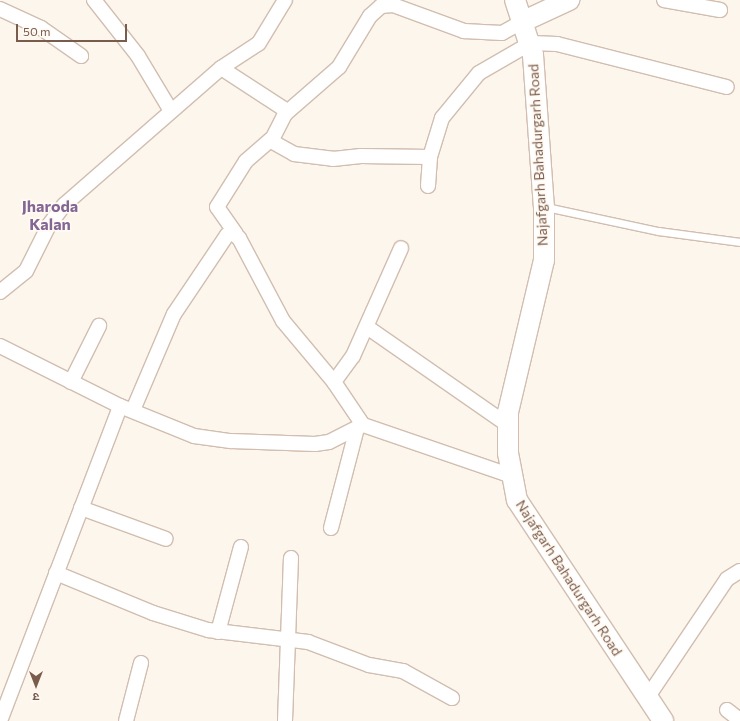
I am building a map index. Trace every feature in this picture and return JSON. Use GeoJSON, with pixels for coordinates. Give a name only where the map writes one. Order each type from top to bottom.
{"type":"FeatureCollection","features":[{"type":"Feature","properties":{"kind":"main road","name":"Najafgarh Bahadurgarh Road"},"geometry":{"type":"LineString","coordinates":[[515,0],[531,43],[544,207],[544,260],[508,412],[508,453],[512,476],[517,500],[662,721]]}},
{"type":"Feature","properties":{"kind":"main road"},"geometry":{"type":"LineString","coordinates":[[524,21],[569,0]]}},
{"type":"Feature","properties":{"kind":"street"},"geometry":{"type":"LineString","coordinates":[[94,0],[138,56],[171,111]]}},
{"type":"Feature","properties":{"kind":"street"},"geometry":{"type":"LineString","coordinates":[[0,292],[26,271],[49,225],[64,205],[221,68],[246,55],[265,37],[285,0]]}},
{"type":"Feature","properties":{"kind":"street"},"geometry":{"type":"LineString","coordinates":[[664,0],[720,10]]}},
{"type":"Feature","properties":{"kind":"street"},"geometry":{"type":"LineString","coordinates":[[512,476],[360,427],[334,382],[283,321],[236,234],[217,207],[246,161],[271,138],[286,114],[338,67],[370,16],[381,6],[393,5],[464,31],[502,32],[524,21]]}},
{"type":"Feature","properties":{"kind":"street"},"geometry":{"type":"LineString","coordinates":[[0,9],[41,28],[81,56]]}},
{"type":"Feature","properties":{"kind":"street"},"geometry":{"type":"LineString","coordinates":[[428,186],[430,157],[438,124],[479,73],[531,43],[557,44],[727,86]]}},
{"type":"Feature","properties":{"kind":"street"},"geometry":{"type":"LineString","coordinates":[[221,68],[284,109],[286,114]]}},
{"type":"Feature","properties":{"kind":"street"},"geometry":{"type":"LineString","coordinates":[[271,138],[271,142],[294,154],[310,157],[430,157]]}},
{"type":"Feature","properties":{"kind":"street"},"geometry":{"type":"LineString","coordinates":[[0,721],[81,508],[126,408],[174,314],[227,235],[236,234]]}},
{"type":"Feature","properties":{"kind":"street"},"geometry":{"type":"LineString","coordinates":[[334,382],[353,356],[401,248]]}},
{"type":"Feature","properties":{"kind":"street"},"geometry":{"type":"LineString","coordinates":[[71,382],[99,326]]}},
{"type":"Feature","properties":{"kind":"street"},"geometry":{"type":"LineString","coordinates":[[367,327],[508,425]]}},
{"type":"Feature","properties":{"kind":"street"},"geometry":{"type":"LineString","coordinates":[[0,346],[126,408],[194,436],[231,441],[315,444],[329,442],[360,427]]}},
{"type":"Feature","properties":{"kind":"street"},"geometry":{"type":"LineString","coordinates":[[331,528],[360,427]]}},
{"type":"Feature","properties":{"kind":"street"},"geometry":{"type":"LineString","coordinates":[[81,508],[166,539]]}},
{"type":"Feature","properties":{"kind":"street"},"geometry":{"type":"LineString","coordinates":[[218,632],[241,548]]}},
{"type":"Feature","properties":{"kind":"street"},"geometry":{"type":"LineString","coordinates":[[285,721],[291,558]]}},
{"type":"Feature","properties":{"kind":"street"},"geometry":{"type":"LineString","coordinates":[[647,698],[727,578],[740,571]]}},
{"type":"Feature","properties":{"kind":"street"},"geometry":{"type":"LineString","coordinates":[[56,573],[153,613],[218,632],[288,638],[325,647],[369,665],[403,671],[452,698]]}},
{"type":"Feature","properties":{"kind":"street"},"geometry":{"type":"LineString","coordinates":[[126,721],[141,663]]}},
{"type":"Feature","properties":{"kind":"street"},"geometry":{"type":"LineString","coordinates":[[727,710],[740,720]]}},
{"type":"Feature","properties":{"kind":"lane"},"geometry":{"type":"LineString","coordinates":[[544,207],[681,235],[740,242]]}},
{"type":"Feature","properties":{"kind":"district","name":"Jharoda Kalan"},"geometry":{"type":"Point","coordinates":[50,215]}}]}
